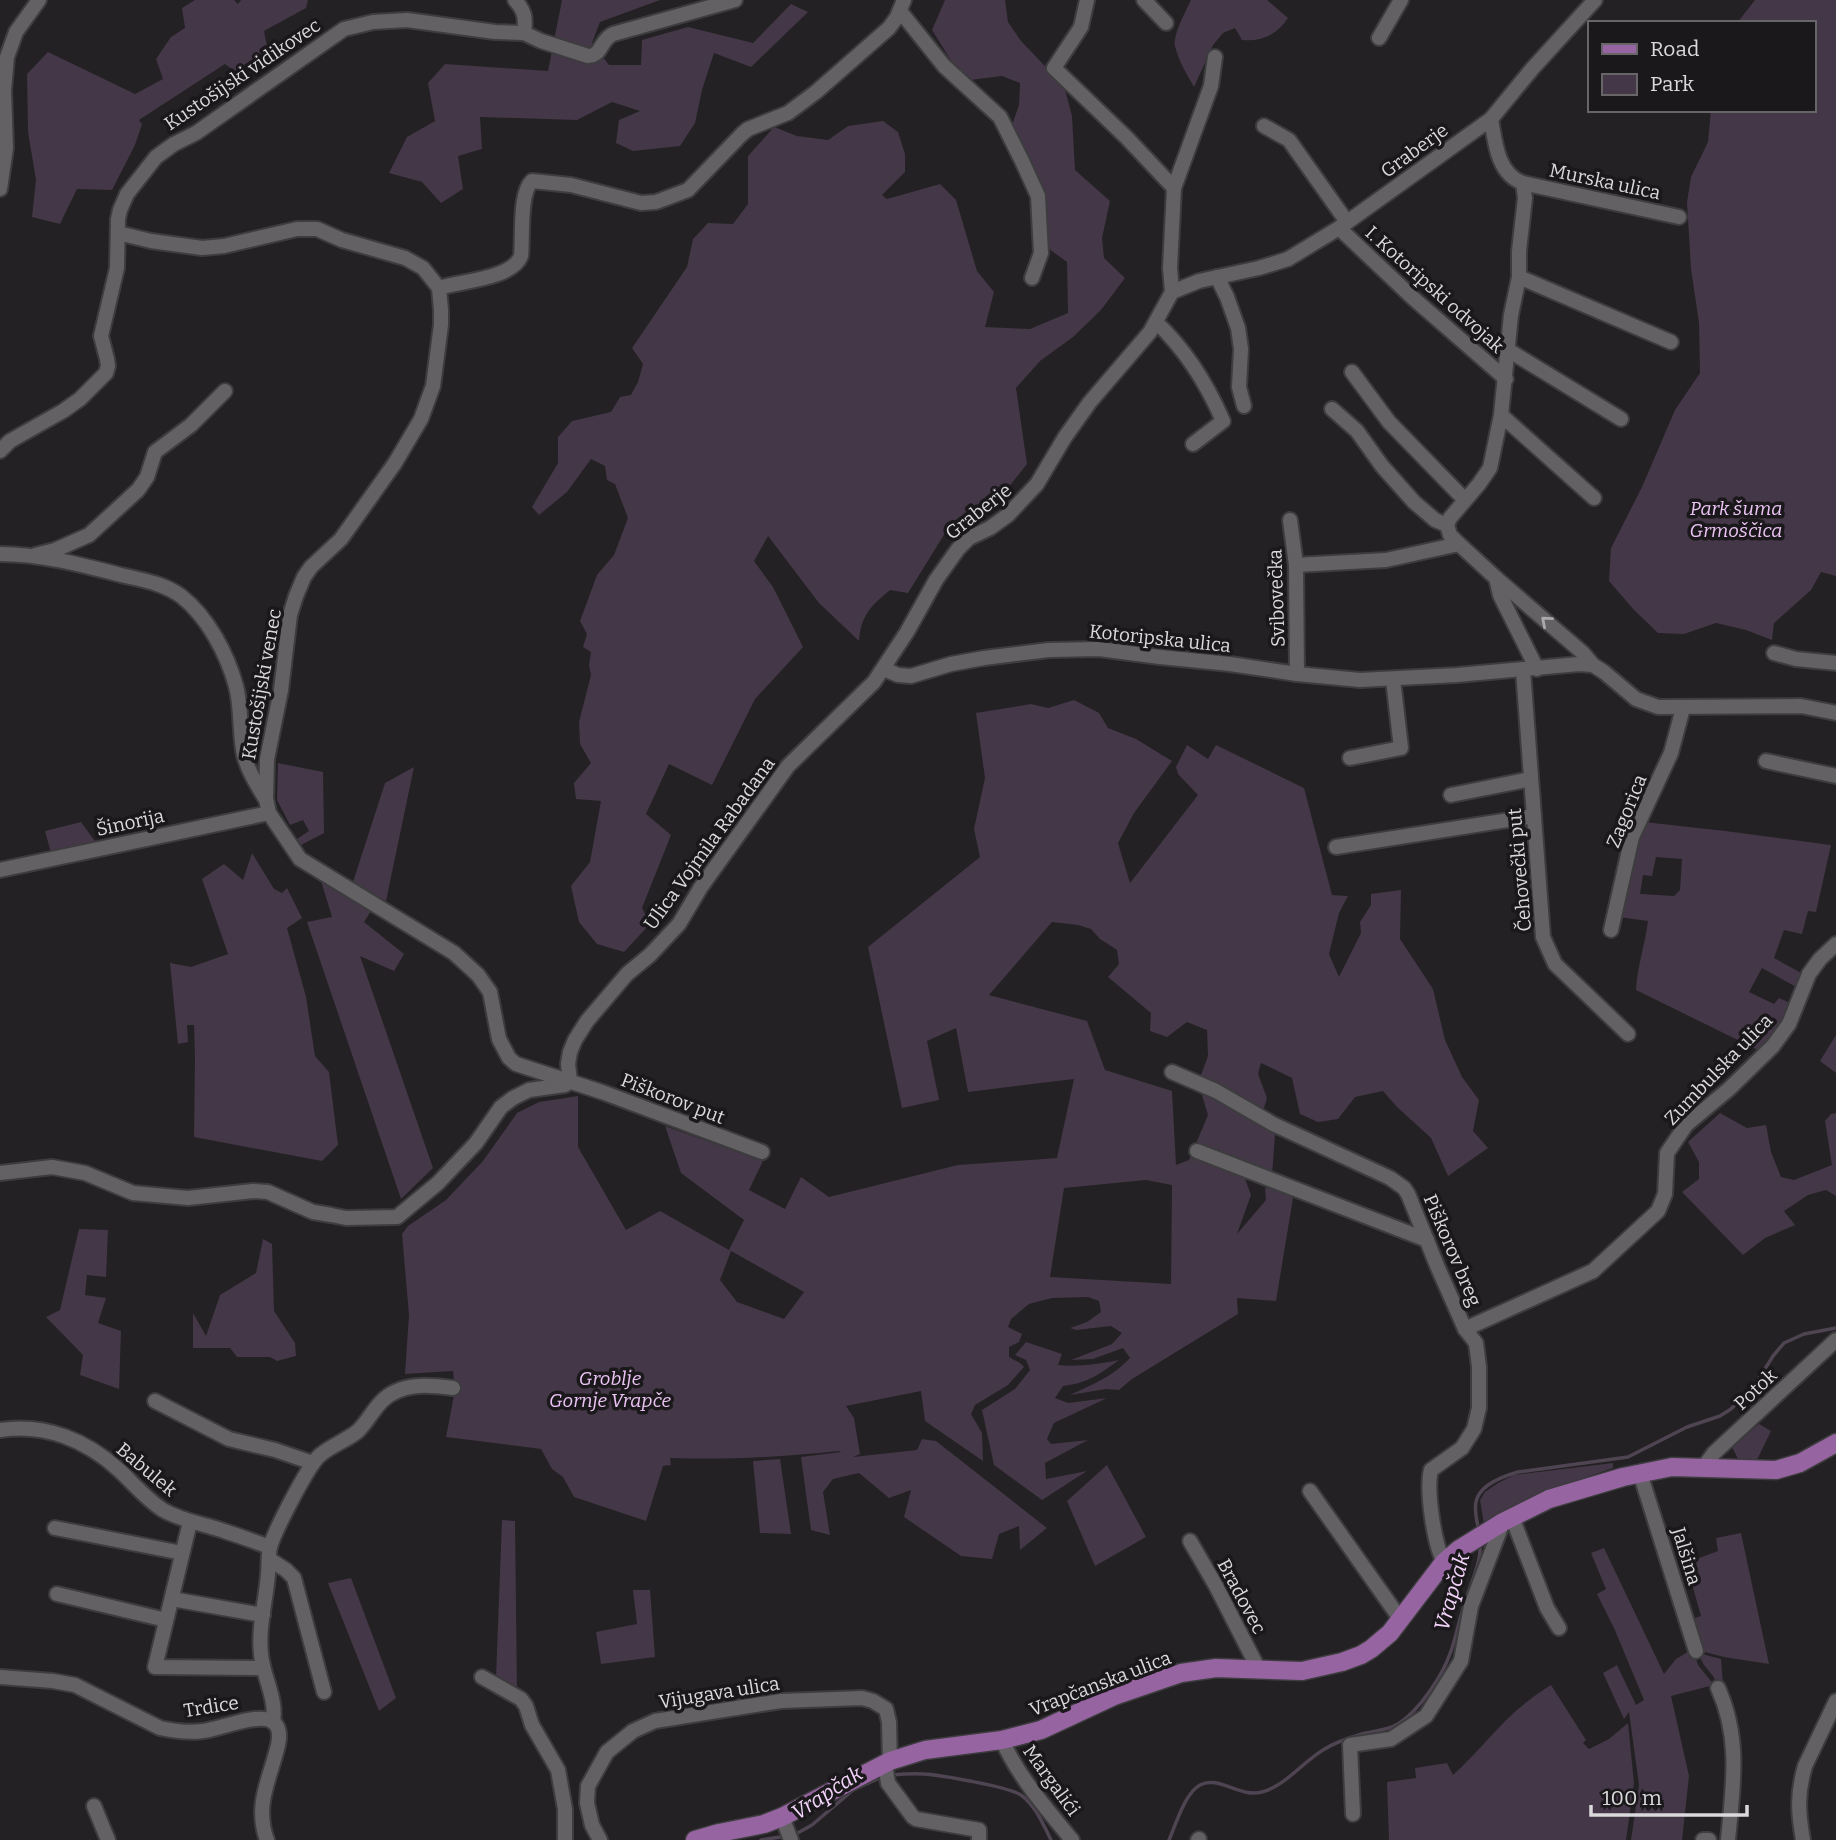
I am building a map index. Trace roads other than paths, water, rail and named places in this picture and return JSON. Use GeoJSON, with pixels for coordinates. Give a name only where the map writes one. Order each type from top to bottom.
{"type":"FeatureCollection","features":[{"type":"Feature","properties":{"kind":"main road","name":"Vrapčanska ulica"},"geometry":{"type":"LineString","coordinates":[[695,1840],[764,1824],[787,1832],[925,1750],[1002,1740],[1041,1730],[1120,1694],[1181,1673],[1216,1668],[1302,1671],[1342,1662],[1371,1649],[1390,1633],[1444,1562],[1458,1550],[1494,1527],[1549,1499],[1640,1473],[1672,1467],[1776,1470],[1800,1463],[1836,1443]]}},
{"type":"Feature","properties":{"kind":"street"},"geometry":{"type":"LineString","coordinates":[[0,189],[6,148],[4,90],[7,57],[16,32],[39,0]]}},
{"type":"Feature","properties":{"kind":"street"},"geometry":{"type":"LineString","coordinates":[[515,0],[525,14],[524,33]]}},
{"type":"Feature","properties":{"kind":"street","name":"Kustošijski vidikovec"},"geometry":{"type":"LineString","coordinates":[[0,451],[10,441],[80,399],[106,373],[108,366],[101,336],[117,268],[120,210],[127,194],[156,157],[228,111],[344,29],[373,22],[407,20],[495,32],[524,33],[541,41],[593,56],[604,40],[612,34],[736,0]]}},
{"type":"Feature","properties":{"kind":"street"},"geometry":{"type":"LineString","coordinates":[[1087,0],[1081,27],[1054,68],[1127,138],[1174,188]]}},
{"type":"Feature","properties":{"kind":"street"},"geometry":{"type":"LineString","coordinates":[[1144,0],[1166,23]]}},
{"type":"Feature","properties":{"kind":"street"},"geometry":{"type":"LineString","coordinates":[[1379,38],[1401,0]]}},
{"type":"Feature","properties":{"kind":"street","name":"Graberje"},"geometry":{"type":"LineString","coordinates":[[884,669],[958,548],[969,538],[1008,515],[1028,495],[1090,402],[1156,323],[1172,292],[1199,281],[1288,259],[1343,225],[1491,119],[1595,0]]}},
{"type":"Feature","properties":{"kind":"street"},"geometry":{"type":"LineString","coordinates":[[118,233],[202,248],[224,246],[297,229],[317,229],[342,240],[405,258],[423,268],[439,288],[498,273],[518,263],[521,256],[524,196],[528,184],[532,181],[571,185],[641,203],[656,202],[688,190],[742,134],[796,108],[825,84],[889,28],[902,5],[944,66],[999,117],[1022,160],[1038,196],[1041,253],[1032,278]]}},
{"type":"Feature","properties":{"kind":"street"},"geometry":{"type":"LineString","coordinates":[[1172,292],[1170,268],[1174,188],[1211,86],[1215,57]]}},
{"type":"Feature","properties":{"kind":"street"},"geometry":{"type":"LineString","coordinates":[[1491,119],[1504,170],[1522,183],[1525,198],[1519,277],[1511,315],[1501,415],[1490,468],[1450,518],[1447,525],[1450,535],[1583,653],[1593,665],[1636,699],[1658,707],[1801,706],[1836,713]]}},
{"type":"Feature","properties":{"kind":"street","name":"I. Kotoripski odvojak"},"geometry":{"type":"LineString","coordinates":[[1264,126],[1289,140],[1343,225],[1413,298],[1506,379]]}},
{"type":"Feature","properties":{"kind":"street","name":"Murska ulica"},"geometry":{"type":"LineString","coordinates":[[1522,183],[1679,217]]}},
{"type":"Feature","properties":{"kind":"street"},"geometry":{"type":"LineString","coordinates":[[1217,277],[1238,328],[1241,349],[1239,387],[1244,406]]}},
{"type":"Feature","properties":{"kind":"street"},"geometry":{"type":"LineString","coordinates":[[1519,277],[1671,342]]}},
{"type":"Feature","properties":{"kind":"street","name":"Kustošijski venec"},"geometry":{"type":"LineString","coordinates":[[268,806],[267,759],[281,690],[290,615],[296,596],[304,577],[341,539],[395,463],[427,406],[433,386],[441,325],[439,288]]}},
{"type":"Feature","properties":{"kind":"street"},"geometry":{"type":"LineString","coordinates":[[1156,323],[1179,345],[1198,372],[1223,421],[1193,444]]}},
{"type":"Feature","properties":{"kind":"street"},"geometry":{"type":"LineString","coordinates":[[1508,351],[1621,419]]}},
{"type":"Feature","properties":{"kind":"street"},"geometry":{"type":"LineString","coordinates":[[1352,372],[1389,422],[1465,500]]}},
{"type":"Feature","properties":{"kind":"street"},"geometry":{"type":"LineString","coordinates":[[30,556],[55,550],[89,535],[138,490],[147,477],[155,452],[200,417],[225,391]]}},
{"type":"Feature","properties":{"kind":"street"},"geometry":{"type":"LineString","coordinates":[[1332,409],[1357,430],[1382,467],[1415,502],[1435,520],[1447,525]]}},
{"type":"Feature","properties":{"kind":"street"},"geometry":{"type":"LineString","coordinates":[[1501,415],[1594,498]]}},
{"type":"Feature","properties":{"kind":"street","name":"Svibovečka"},"geometry":{"type":"LineString","coordinates":[[1290,520],[1296,565],[1297,674]]}},
{"type":"Feature","properties":{"kind":"street"},"geometry":{"type":"LineString","coordinates":[[1296,565],[1386,560],[1459,544]]}},
{"type":"Feature","properties":{"kind":"street"},"geometry":{"type":"LineString","coordinates":[[0,554],[30,556],[159,584],[183,598],[219,644],[229,666],[236,686],[244,755],[248,767],[300,859],[454,953],[478,975],[490,992],[499,1039],[509,1058],[521,1066],[570,1081]]}},
{"type":"Feature","properties":{"kind":"street"},"geometry":{"type":"LineString","coordinates":[[1496,578],[1500,595],[1530,670]]}},
{"type":"Feature","properties":{"kind":"street","name":"Kotoripska ulica"},"geometry":{"type":"LineString","coordinates":[[884,669],[898,675],[911,676],[984,658],[1049,650],[1098,649],[1360,680],[1593,665]]}},
{"type":"Feature","properties":{"kind":"street"},"geometry":{"type":"LineString","coordinates":[[1774,653],[1796,659],[1836,663]]}},
{"type":"Feature","properties":{"kind":"street","name":"Ulica Vojmila Rabadana"},"geometry":{"type":"LineString","coordinates":[[570,1081],[570,1052],[587,1021],[627,974],[650,955],[679,924],[701,887],[788,766],[884,669]]}},
{"type":"Feature","properties":{"kind":"street","name":"Čehovečki put"},"geometry":{"type":"LineString","coordinates":[[1530,670],[1531,779],[1543,937],[1555,964],[1628,1034]]}},
{"type":"Feature","properties":{"kind":"street"},"geometry":{"type":"LineString","coordinates":[[1350,758],[1401,748],[1393,679]]}},
{"type":"Feature","properties":{"kind":"street","name":"Zagorica"},"geometry":{"type":"LineString","coordinates":[[1611,930],[1632,837],[1671,753],[1683,708]]}},
{"type":"Feature","properties":{"kind":"street"},"geometry":{"type":"LineString","coordinates":[[1766,761],[1836,776]]}},
{"type":"Feature","properties":{"kind":"street"},"geometry":{"type":"LineString","coordinates":[[1451,795],[1531,779]]}},
{"type":"Feature","properties":{"kind":"street","name":"Šinorija"},"geometry":{"type":"LineString","coordinates":[[0,870],[268,806]]}},
{"type":"Feature","properties":{"kind":"street"},"geometry":{"type":"LineString","coordinates":[[1336,847],[1534,816]]}},
{"type":"Feature","properties":{"kind":"street","name":"Zumbulska ulica"},"geometry":{"type":"LineString","coordinates":[[1465,1329],[1593,1271],[1658,1211],[1665,1194],[1667,1153],[1686,1125],[1729,1089],[1773,1046],[1789,1024],[1809,974],[1836,944]]}},
{"type":"Feature","properties":{"kind":"street","name":"Piškorov breg"},"geometry":{"type":"LineString","coordinates":[[1172,1072],[1216,1091],[1273,1124],[1391,1178],[1408,1194],[1465,1329],[1476,1343],[1477,1353],[1479,1387],[1474,1429],[1462,1448],[1435,1465],[1429,1478],[1433,1522],[1444,1562]]}},
{"type":"Feature","properties":{"kind":"street"},"geometry":{"type":"LineString","coordinates":[[0,1173],[52,1167],[85,1173],[132,1193],[188,1198],[268,1192],[313,1212],[331,1216],[397,1217],[438,1184],[476,1143],[501,1107],[529,1090],[565,1085],[570,1081]]}},
{"type":"Feature","properties":{"kind":"street","name":"Piškorov put"},"geometry":{"type":"LineString","coordinates":[[570,1081],[761,1152]]}},
{"type":"Feature","properties":{"kind":"street"},"geometry":{"type":"LineString","coordinates":[[1197,1152],[1427,1240]]}},
{"type":"Feature","properties":{"kind":"street","name":"Potok"},"geometry":{"type":"LineString","coordinates":[[1703,1468],[1714,1453],[1836,1340]]}},
{"type":"Feature","properties":{"kind":"street"},"geometry":{"type":"LineString","coordinates":[[267,1840],[261,1809],[278,1742],[278,1730],[273,1722],[275,1706],[263,1668],[260,1636],[270,1553],[290,1504],[320,1455],[363,1427],[382,1401],[402,1389],[420,1386],[453,1388]]}},
{"type":"Feature","properties":{"kind":"street"},"geometry":{"type":"LineString","coordinates":[[155,1401],[229,1439],[262,1446],[313,1463]]}},
{"type":"Feature","properties":{"kind":"street","name":"Babulek"},"geometry":{"type":"LineString","coordinates":[[0,1430],[39,1429],[80,1442],[119,1470],[154,1503],[172,1515],[224,1531],[270,1553]]}},
{"type":"Feature","properties":{"kind":"street","name":"Jalšina"},"geometry":{"type":"LineString","coordinates":[[1640,1473],[1696,1651]]}},
{"type":"Feature","properties":{"kind":"street"},"geometry":{"type":"LineString","coordinates":[[1310,1491],[1401,1620]]}},
{"type":"Feature","properties":{"kind":"street"},"geometry":{"type":"LineString","coordinates":[[190,1522],[155,1667],[263,1668]]}},
{"type":"Feature","properties":{"kind":"street"},"geometry":{"type":"LineString","coordinates":[[1494,1527],[1559,1628]]}},
{"type":"Feature","properties":{"kind":"street"},"geometry":{"type":"LineString","coordinates":[[1353,1814],[1350,1745],[1391,1739],[1426,1716],[1461,1661],[1471,1606],[1494,1527]]}},
{"type":"Feature","properties":{"kind":"street"},"geometry":{"type":"LineString","coordinates":[[55,1528],[182,1553]]}},
{"type":"Feature","properties":{"kind":"street","name":"Bradovec"},"geometry":{"type":"LineString","coordinates":[[1190,1541],[1259,1670]]}},
{"type":"Feature","properties":{"kind":"street"},"geometry":{"type":"LineString","coordinates":[[270,1553],[294,1578],[324,1692]]}},
{"type":"Feature","properties":{"kind":"street"},"geometry":{"type":"LineString","coordinates":[[57,1594],[166,1620]]}},
{"type":"Feature","properties":{"kind":"street"},"geometry":{"type":"LineString","coordinates":[[172,1599],[263,1615]]}},
{"type":"Feature","properties":{"kind":"street","name":"Trdice"},"geometry":{"type":"LineString","coordinates":[[0,1677],[75,1685],[160,1728],[175,1731],[203,1731],[260,1717],[273,1722]]}},
{"type":"Feature","properties":{"kind":"street"},"geometry":{"type":"LineString","coordinates":[[482,1677],[521,1699],[526,1706],[532,1725],[558,1770],[565,1809],[565,1840]]}},
{"type":"Feature","properties":{"kind":"street"},"geometry":{"type":"LineString","coordinates":[[1718,1688],[1726,1706],[1734,1753],[1728,1840]]}},
{"type":"Feature","properties":{"kind":"street","name":"Vijugava ulica"},"geometry":{"type":"LineString","coordinates":[[600,1840],[592,1825],[587,1803],[588,1786],[607,1752],[633,1731],[655,1721],[780,1701],[862,1698],[886,1709],[889,1722],[887,1771]]}},
{"type":"Feature","properties":{"kind":"street"},"geometry":{"type":"LineString","coordinates":[[1804,1840],[1798,1803],[1802,1776],[1836,1701]]}},
{"type":"Feature","properties":{"kind":"street","name":"Margalići"},"geometry":{"type":"LineString","coordinates":[[1002,1740],[1026,1782],[1072,1840]]}},
{"type":"Feature","properties":{"kind":"street"},"geometry":{"type":"LineString","coordinates":[[887,1771],[916,1819],[979,1830],[979,1840]]}},
{"type":"Feature","properties":{"kind":"street"},"geometry":{"type":"LineString","coordinates":[[94,1806],[108,1840]]}},
{"type":"Feature","properties":{"kind":"street"},"geometry":{"type":"LineString","coordinates":[[1703,1840],[1709,1840]]}},
{"type":"Feature","properties":{"kind":"waterway","name":"Vrapčak"},"geometry":{"type":"LineString","coordinates":[[1479,1531],[1476,1502],[1482,1491],[1493,1482],[1518,1472],[1628,1457],[1687,1427],[1720,1416],[1731,1409],[1758,1380],[1784,1343],[1804,1334],[1836,1328]]}},
{"type":"Feature","properties":{"kind":"waterway","name":"Vrapčak"},"geometry":{"type":"LineString","coordinates":[[1169,1840],[1185,1802],[1200,1785],[1214,1783],[1245,1792],[1262,1792],[1278,1785],[1337,1742],[1394,1726],[1406,1718],[1430,1691],[1447,1660],[1478,1564],[1480,1543]]}},
{"type":"Feature","properties":{"kind":"waterway","name":"Vrapčak"},"geometry":{"type":"LineString","coordinates":[[891,1775],[933,1775],[1014,1792],[1031,1804],[1051,1840]]}},
{"type":"Feature","properties":{"kind":"waterway","name":"Vrapčak"},"geometry":{"type":"LineString","coordinates":[[794,1835],[812,1825],[853,1790],[884,1776]]}},
{"type":"Feature","properties":{"kind":"waterway","name":"Vrapčak"},"geometry":{"type":"LineString","coordinates":[[761,1840],[787,1836]]}},
{"type":"Feature","properties":{"kind":"park label","name":"Park šuma Grmoščica"},"geometry":{"type":"Point","coordinates":[1736,519]}},
{"type":"Feature","properties":{"kind":"park label","name":"Groblje Gornje Vrapče"},"geometry":{"type":"Point","coordinates":[610,1389]}}]}
